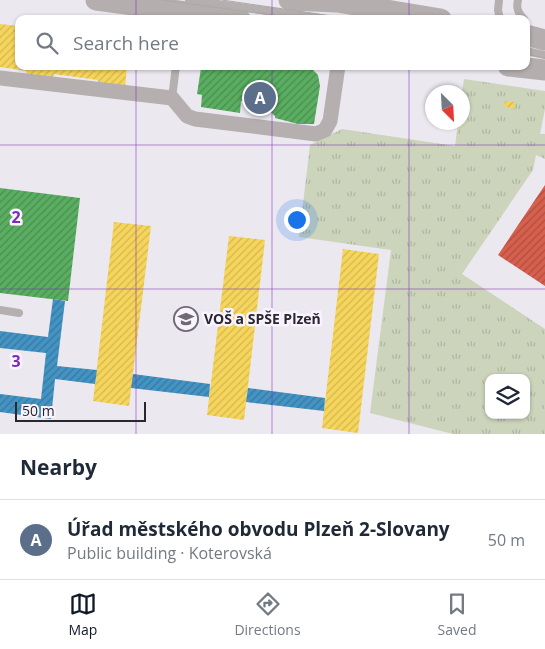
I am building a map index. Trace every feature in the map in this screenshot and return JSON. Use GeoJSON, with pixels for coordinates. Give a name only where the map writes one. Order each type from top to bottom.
{"type":"FeatureCollection","features":[{"type":"Feature","properties":{"kind":"street"},"geometry":{"type":"LineString","coordinates":[[96,0],[210,15]]}},
{"type":"Feature","properties":{"kind":"street"},"geometry":{"type":"LineString","coordinates":[[289,0],[358,3],[420,15]]}},
{"type":"Feature","properties":{"kind":"street"},"geometry":{"type":"LineString","coordinates":[[530,36],[545,38]]}},
{"type":"Feature","properties":{"kind":"street"},"geometry":{"type":"LineString","coordinates":[[530,68],[545,70]]}},
{"type":"Feature","properties":{"kind":"street"},"geometry":{"type":"LineString","coordinates":[[0,78],[172,98],[187,116],[195,119],[312,134],[325,130],[330,121],[337,70]]}},
{"type":"Feature","properties":{"kind":"lane"},"geometry":{"type":"LineString","coordinates":[[189,0],[298,15]]}},
{"type":"Feature","properties":{"kind":"lane"},"geometry":{"type":"LineString","coordinates":[[499,0],[499,15]]}},
{"type":"Feature","properties":{"kind":"lane"},"geometry":{"type":"LineString","coordinates":[[518,0],[516,5],[520,15]]}},
{"type":"Feature","properties":{"kind":"lane"},"geometry":{"type":"LineString","coordinates":[[530,27],[545,38]]}},
{"type":"Feature","properties":{"kind":"lane"},"geometry":{"type":"LineString","coordinates":[[530,52],[545,55]]}},
{"type":"Feature","properties":{"kind":"lane"},"geometry":{"type":"LineString","coordinates":[[172,98],[176,70]]}},
{"type":"Feature","properties":{"kind":"lane"},"geometry":{"type":"LineString","coordinates":[[0,310],[19,313]]}},
{"type":"Feature","properties":{"kind":"green space"},"geometry":{"type":"Polygon","coordinates":[[[464,79],[545,91],[545,109],[540,134],[545,134],[545,159],[536,155],[533,170],[462,274],[545,329],[545,434],[453,434],[370,413],[391,250],[299,237],[310,145],[342,129],[455,146],[457,130],[470,130],[470,85],[463,85],[464,79]]]}},
{"type":"Feature","properties":{"kind":"building: Homes"},"geometry":{"type":"Polygon","coordinates":[[[0,24],[15,26],[15,69],[0,67],[0,24]]]}},
{"type":"Feature","properties":{"kind":"building: Homes"},"geometry":{"type":"Polygon","coordinates":[[[20,70],[127,70],[125,88],[98,84],[98,80],[54,74],[53,79],[26,75],[27,71],[20,70]]]}},
{"type":"Feature","properties":{"kind":"building: Homes"},"geometry":{"type":"Polygon","coordinates":[[[505,101],[515,102],[514,109],[504,106],[505,101]]]}},
{"type":"Feature","properties":{"kind":"building: Homes"},"geometry":{"type":"Polygon","coordinates":[[[114,222],[151,226],[129,406],[93,401],[114,222]]]}},
{"type":"Feature","properties":{"kind":"building: Homes"},"geometry":{"type":"Polygon","coordinates":[[[229,236],[265,240],[244,420],[207,415],[229,236]]]}},
{"type":"Feature","properties":{"kind":"building: Homes"},"geometry":{"type":"Polygon","coordinates":[[[343,249],[379,254],[358,433],[322,428],[343,249]]]}},
{"type":"Feature","properties":{"kind":"building: Shops"},"geometry":{"type":"Polygon","coordinates":[[[545,185],[545,286],[498,255],[545,185]]]}},
{"type":"Feature","properties":{"kind":"building: Schools"},"geometry":{"type":"Polygon","coordinates":[[[53,299],[65,301],[57,366],[97,370],[95,384],[55,379],[51,419],[0,412],[0,394],[41,399],[46,353],[0,348],[0,331],[48,337],[53,299]]]}},
{"type":"Feature","properties":{"kind":"building: Schools"},"geometry":{"type":"Polygon","coordinates":[[[133,374],[210,384],[209,397],[131,388],[133,374]]]}},
{"type":"Feature","properties":{"kind":"building: Schools"},"geometry":{"type":"Polygon","coordinates":[[[248,388],[325,398],[324,411],[246,402],[248,388]]]}},
{"type":"Feature","properties":{"kind":"building: Public"},"geometry":{"type":"Polygon","coordinates":[[[201,70],[313,70],[318,75],[320,86],[314,124],[298,124],[275,118],[261,103],[241,101],[240,113],[201,107],[202,95],[197,94],[201,70]]]}},
{"type":"Feature","properties":{"kind":"building: Public"},"geometry":{"type":"Polygon","coordinates":[[[0,188],[80,198],[68,301],[0,293],[0,188]]]}},
{"type":"Feature","properties":{"kind":"tram line"},"geometry":{"type":"LineString","coordinates":[[162,0],[271,15]]}},
{"type":"Feature","properties":{"kind":"tram line"},"geometry":{"type":"LineString","coordinates":[[222,0],[325,15]]}},
{"type":"Feature","properties":{"kind":"tram line"},"geometry":{"type":"LineString","coordinates":[[530,55],[545,58]]}},
{"type":"Feature","properties":{"kind":"place","name":"Úřad městského obvodu Plzeň 2-Slovany"},"geometry":{"type":"Point","coordinates":[260,98]}},
{"type":"Feature","properties":{"kind":"place","name":"VOŠ a SPŠE Plzeň"},"geometry":{"type":"Point","coordinates":[186,319]}}]}
